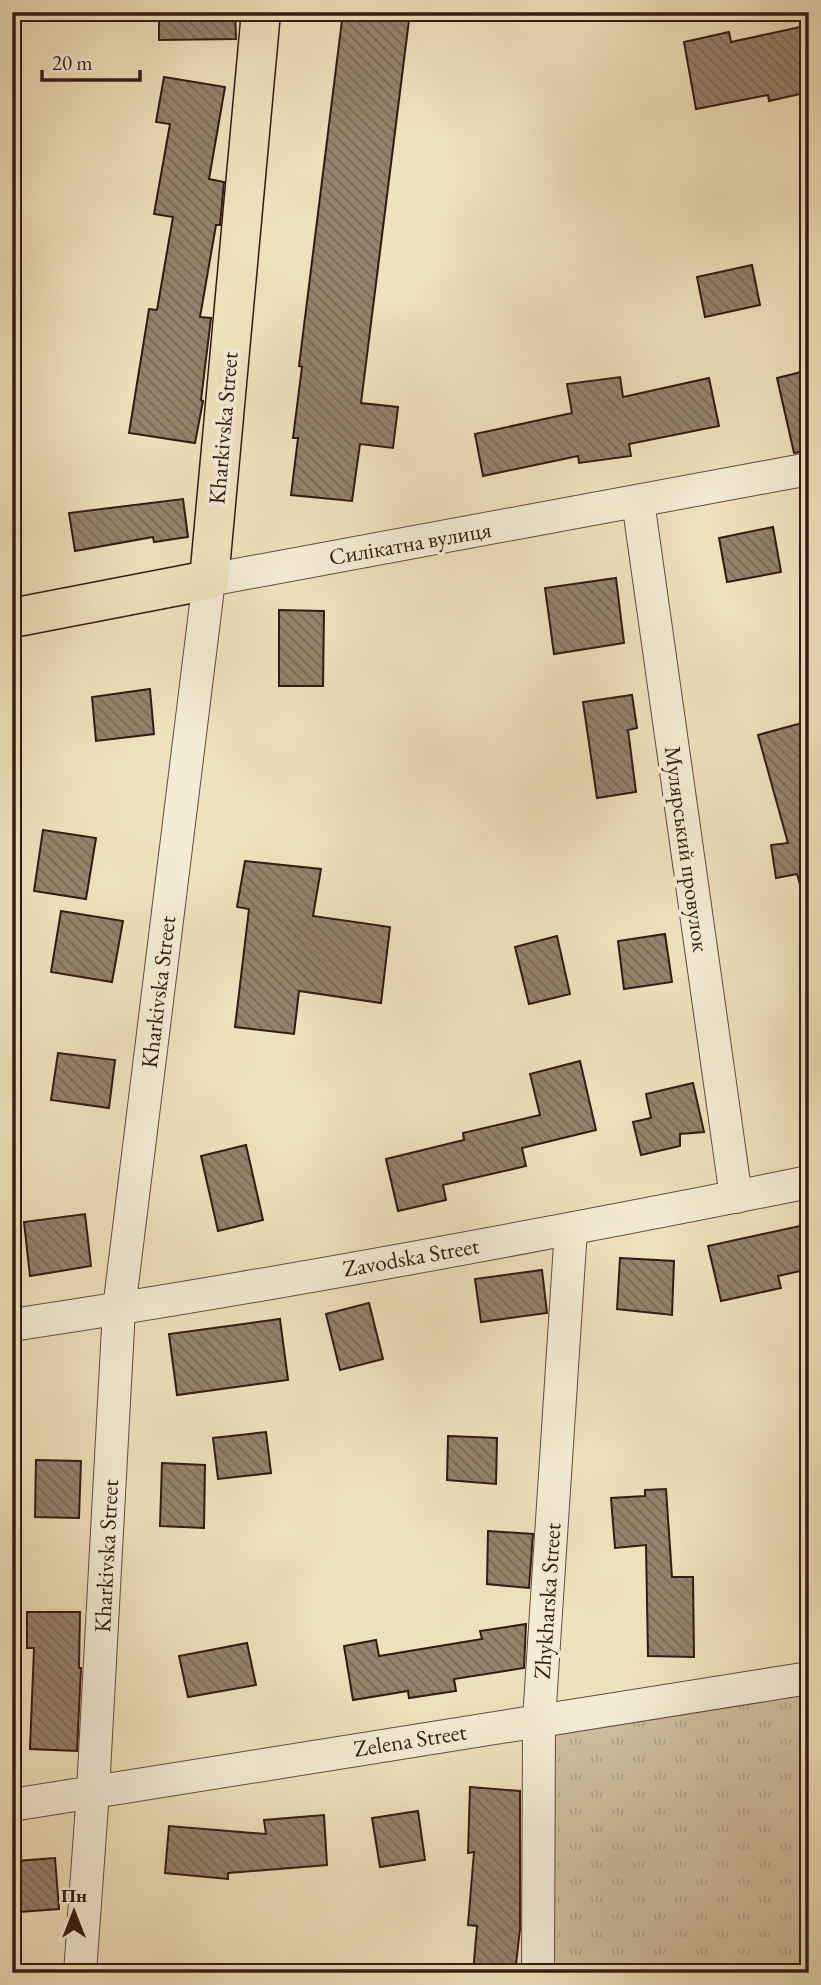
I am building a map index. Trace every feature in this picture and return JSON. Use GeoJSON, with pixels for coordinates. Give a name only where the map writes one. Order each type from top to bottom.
{"type":"FeatureCollection","features":[{"type":"Feature","properties":{"kind":"main road","name":"Kharkivska Street"},"geometry":{"type":"LineString","coordinates":[[209,580],[261,12]]}},
{"type":"Feature","properties":{"kind":"main road","name":"Силікатна вулиця"},"geometry":{"type":"LineString","coordinates":[[12,618],[209,580]]}},
{"type":"Feature","properties":{"kind":"street","name":"Силікатна вулиця"},"geometry":{"type":"LineString","coordinates":[[209,580],[809,470]]}},
{"type":"Feature","properties":{"kind":"street","name":"Мулярський провулок"},"geometry":{"type":"LineString","coordinates":[[638,501],[736,1197]]}},
{"type":"Feature","properties":{"kind":"street","name":"Kharkivska Street"},"geometry":{"type":"LineString","coordinates":[[79,1973],[93,1791],[119,1309],[209,580]]}},
{"type":"Feature","properties":{"kind":"street","name":"Zavodska Street"},"geometry":{"type":"LineString","coordinates":[[12,1325],[119,1309],[571,1229],[809,1182]]}},
{"type":"Feature","properties":{"kind":"street","name":"Zhykharska Street"},"geometry":{"type":"LineString","coordinates":[[538,1973],[539,1720],[571,1229]]}},
{"type":"Feature","properties":{"kind":"street","name":"Zelena Street"},"geometry":{"type":"LineString","coordinates":[[12,1805],[809,1678]]}},
{"type":"Feature","properties":{"kind":"green space"},"geometry":{"type":"Polygon","coordinates":[[[809,1678],[809,1973],[538,1973],[539,1720],[809,1678]]]}},
{"type":"Feature","properties":{"kind":"building"},"geometry":{"type":"Polygon","coordinates":[[[159,12],[235,12],[236,39],[159,40],[159,12]]]}},
{"type":"Feature","properties":{"kind":"building"},"geometry":{"type":"Polygon","coordinates":[[[343,12],[410,12],[361,403],[398,407],[393,448],[360,444],[352,501],[291,495],[298,438],[293,438],[302,367],[299,366],[343,12]]]}},
{"type":"Feature","properties":{"kind":"building"},"geometry":{"type":"Polygon","coordinates":[[[805,26],[809,49],[809,92],[769,101],[768,95],[696,109],[684,42],[729,32],[731,42],[805,26]]]}},
{"type":"Feature","properties":{"kind":"building"},"geometry":{"type":"Polygon","coordinates":[[[164,77],[225,87],[209,179],[224,182],[220,225],[216,225],[200,317],[211,318],[203,401],[195,443],[129,433],[149,309],[157,310],[173,217],[154,214],[170,124],[156,122],[164,77]]]}},
{"type":"Feature","properties":{"kind":"building"},"geometry":{"type":"Polygon","coordinates":[[[752,265],[760,305],[705,317],[697,277],[752,265]]]}},
{"type":"Feature","properties":{"kind":"building"},"geometry":{"type":"Polygon","coordinates":[[[809,370],[809,451],[794,453],[777,378],[809,370]]]}},
{"type":"Feature","properties":{"kind":"building"},"geometry":{"type":"Polygon","coordinates":[[[620,377],[623,397],[709,378],[719,426],[629,444],[631,456],[579,463],[578,456],[483,476],[475,434],[572,413],[567,384],[620,377]]]}},
{"type":"Feature","properties":{"kind":"building"},"geometry":{"type":"Polygon","coordinates":[[[183,499],[188,537],[154,542],[153,537],[75,551],[69,513],[183,499]]]}},
{"type":"Feature","properties":{"kind":"building"},"geometry":{"type":"Polygon","coordinates":[[[773,527],[781,572],[727,582],[719,538],[773,527]]]}},
{"type":"Feature","properties":{"kind":"building"},"geometry":{"type":"Polygon","coordinates":[[[616,578],[624,643],[554,654],[545,588],[616,578]]]}},
{"type":"Feature","properties":{"kind":"building"},"geometry":{"type":"Polygon","coordinates":[[[279,610],[324,611],[323,686],[279,686],[279,610]]]}},
{"type":"Feature","properties":{"kind":"building"},"geometry":{"type":"Polygon","coordinates":[[[150,689],[154,734],[96,741],[92,697],[150,689]]]}},
{"type":"Feature","properties":{"kind":"building"},"geometry":{"type":"Polygon","coordinates":[[[632,695],[637,728],[628,730],[636,792],[597,798],[583,702],[632,695]]]}},
{"type":"Feature","properties":{"kind":"building"},"geometry":{"type":"Polygon","coordinates":[[[809,721],[809,887],[801,888],[797,874],[776,878],[771,845],[788,843],[758,735],[809,721]]]}},
{"type":"Feature","properties":{"kind":"building"},"geometry":{"type":"Polygon","coordinates":[[[43,830],[96,838],[86,899],[34,891],[43,830]]]}},
{"type":"Feature","properties":{"kind":"building"},"geometry":{"type":"Polygon","coordinates":[[[245,861],[321,869],[313,916],[390,927],[381,1003],[299,991],[294,1034],[235,1027],[249,909],[237,907],[245,861]]]}},
{"type":"Feature","properties":{"kind":"building"},"geometry":{"type":"Polygon","coordinates":[[[61,911],[123,921],[112,982],[51,972],[61,911]]]}},
{"type":"Feature","properties":{"kind":"building"},"geometry":{"type":"Polygon","coordinates":[[[665,934],[672,982],[624,989],[618,941],[665,934]]]}},
{"type":"Feature","properties":{"kind":"building"},"geometry":{"type":"Polygon","coordinates":[[[557,936],[570,994],[529,1004],[515,947],[557,936]]]}},
{"type":"Feature","properties":{"kind":"building"},"geometry":{"type":"Polygon","coordinates":[[[58,1053],[115,1060],[109,1108],[51,1100],[58,1053]]]}},
{"type":"Feature","properties":{"kind":"building"},"geometry":{"type":"Polygon","coordinates":[[[580,1061],[596,1130],[522,1148],[526,1166],[443,1185],[446,1200],[398,1211],[386,1159],[464,1140],[463,1133],[540,1115],[530,1074],[580,1061]]]}},
{"type":"Feature","properties":{"kind":"building"},"geometry":{"type":"Polygon","coordinates":[[[693,1083],[704,1132],[680,1134],[680,1146],[641,1155],[633,1122],[651,1118],[646,1094],[693,1083]]]}},
{"type":"Feature","properties":{"kind":"building"},"geometry":{"type":"Polygon","coordinates":[[[246,1145],[263,1220],[218,1231],[201,1156],[246,1145]]]}},
{"type":"Feature","properties":{"kind":"building"},"geometry":{"type":"Polygon","coordinates":[[[85,1214],[91,1266],[30,1276],[24,1222],[85,1214]]]}},
{"type":"Feature","properties":{"kind":"building"},"geometry":{"type":"Polygon","coordinates":[[[809,1224],[809,1269],[778,1276],[781,1288],[721,1301],[708,1246],[809,1224]]]}},
{"type":"Feature","properties":{"kind":"building"},"geometry":{"type":"Polygon","coordinates":[[[620,1258],[674,1261],[672,1315],[617,1309],[620,1258]]]}},
{"type":"Feature","properties":{"kind":"building"},"geometry":{"type":"Polygon","coordinates":[[[542,1270],[547,1313],[481,1322],[475,1279],[542,1270]]]}},
{"type":"Feature","properties":{"kind":"building"},"geometry":{"type":"Polygon","coordinates":[[[369,1303],[383,1359],[340,1370],[326,1314],[369,1303]]]}},
{"type":"Feature","properties":{"kind":"building"},"geometry":{"type":"Polygon","coordinates":[[[280,1319],[288,1380],[177,1395],[169,1334],[280,1319]]]}},
{"type":"Feature","properties":{"kind":"building"},"geometry":{"type":"Polygon","coordinates":[[[266,1432],[271,1473],[218,1479],[213,1438],[266,1432]]]}},
{"type":"Feature","properties":{"kind":"building"},"geometry":{"type":"Polygon","coordinates":[[[448,1436],[497,1438],[496,1484],[447,1480],[448,1436]]]}},
{"type":"Feature","properties":{"kind":"building"},"geometry":{"type":"Polygon","coordinates":[[[36,1460],[81,1461],[79,1518],[35,1517],[36,1460]]]}},
{"type":"Feature","properties":{"kind":"building"},"geometry":{"type":"Polygon","coordinates":[[[162,1463],[205,1465],[204,1528],[160,1526],[162,1463]]]}},
{"type":"Feature","properties":{"kind":"building"},"geometry":{"type":"Polygon","coordinates":[[[666,1489],[672,1577],[693,1577],[694,1657],[648,1656],[646,1545],[615,1548],[611,1498],[645,1496],[645,1490],[666,1489]]]}},
{"type":"Feature","properties":{"kind":"building"},"geometry":{"type":"Polygon","coordinates":[[[488,1531],[533,1534],[529,1588],[487,1584],[488,1531]]]}},
{"type":"Feature","properties":{"kind":"building"},"geometry":{"type":"Polygon","coordinates":[[[27,1612],[80,1612],[81,1668],[77,1751],[30,1749],[34,1648],[27,1648],[27,1612]]]}},
{"type":"Feature","properties":{"kind":"building"},"geometry":{"type":"Polygon","coordinates":[[[526,1624],[524,1668],[454,1679],[456,1691],[409,1698],[408,1691],[353,1700],[344,1646],[376,1640],[379,1656],[482,1639],[480,1631],[526,1624]]]}},
{"type":"Feature","properties":{"kind":"building"},"geometry":{"type":"Polygon","coordinates":[[[247,1643],[256,1685],[188,1697],[179,1656],[247,1643]]]}},
{"type":"Feature","properties":{"kind":"building"},"geometry":{"type":"Polygon","coordinates":[[[470,1787],[520,1791],[520,1929],[515,1973],[473,1973],[477,1926],[468,1925],[474,1852],[468,1853],[470,1787]]]}},
{"type":"Feature","properties":{"kind":"building"},"geometry":{"type":"Polygon","coordinates":[[[418,1811],[425,1860],[380,1867],[372,1818],[418,1811]]]}},
{"type":"Feature","properties":{"kind":"building"},"geometry":{"type":"Polygon","coordinates":[[[324,1815],[327,1865],[228,1873],[228,1879],[165,1873],[169,1826],[266,1834],[264,1820],[324,1815]]]}},
{"type":"Feature","properties":{"kind":"building"},"geometry":{"type":"Polygon","coordinates":[[[55,1858],[59,1909],[20,1912],[16,1861],[55,1858]]]}}]}
